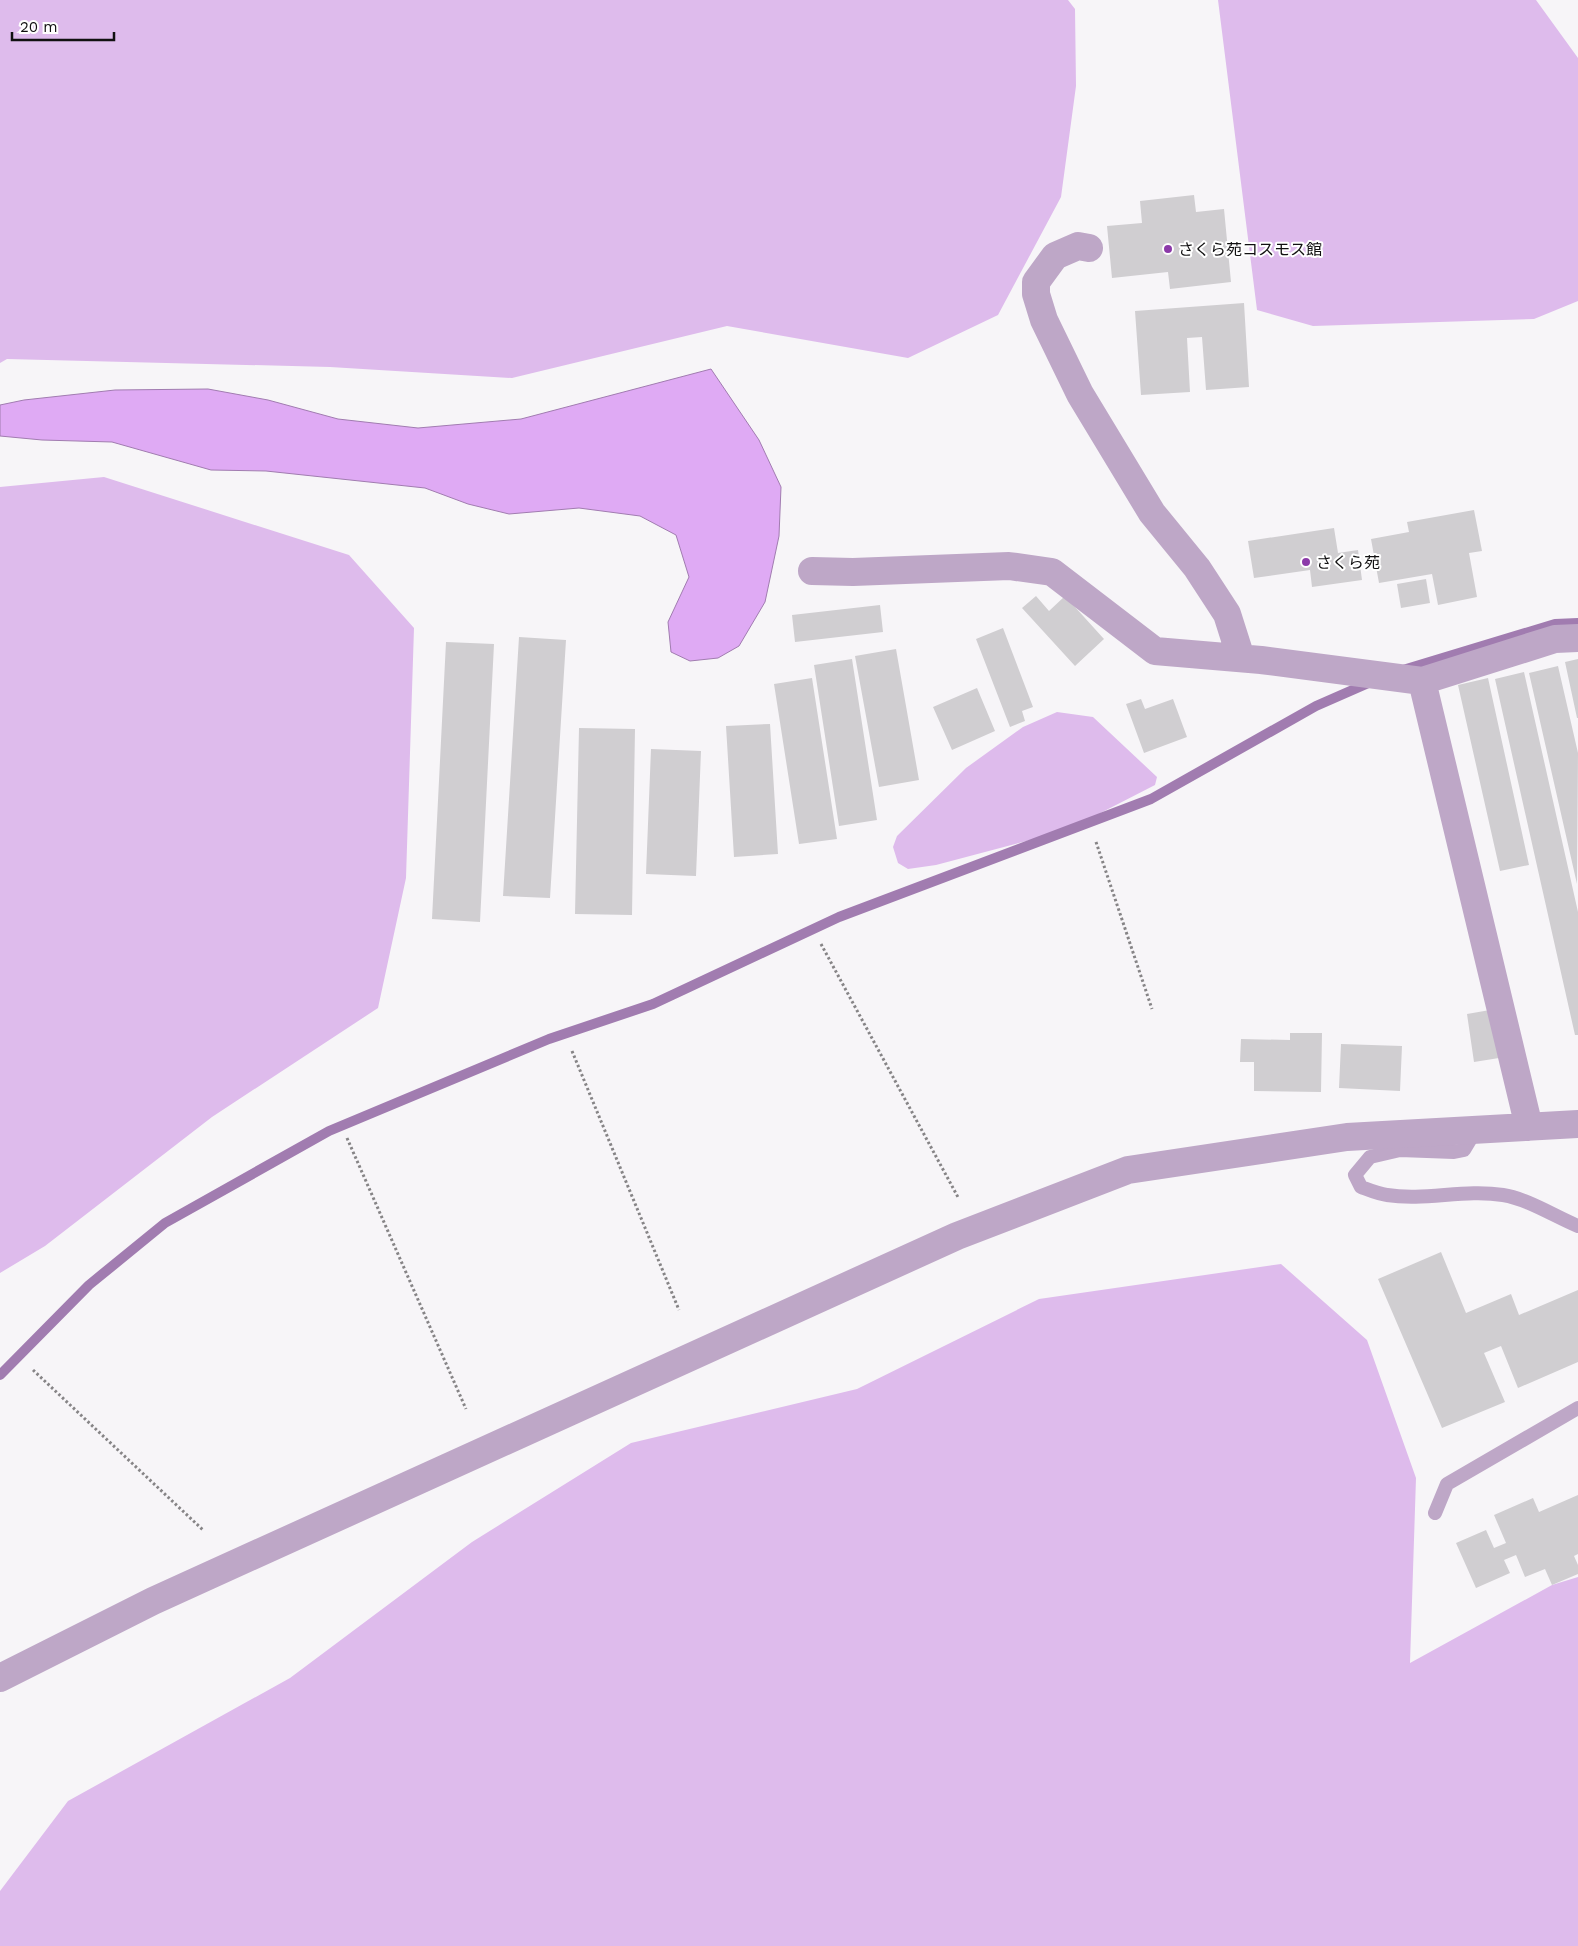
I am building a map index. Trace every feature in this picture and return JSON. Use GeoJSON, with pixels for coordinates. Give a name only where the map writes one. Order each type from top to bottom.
{"type":"FeatureCollection","features":[{"type":"Feature","properties":{"kind":"street"},"geometry":{"type":"LineString","coordinates":[[1089,248],[1078,246],[1055,256],[1036,282],[1036,294],[1044,320],[1080,394],[1147,505],[1198,568],[1227,614],[1241,658]]}},
{"type":"Feature","properties":{"kind":"street"},"geometry":{"type":"LineString","coordinates":[[812,571],[853,572],[1010,566],[1052,572],[1155,651],[1241,658],[1422,681],[1555,639],[1578,638]]}},
{"type":"Feature","properties":{"kind":"street"},"geometry":{"type":"LineString","coordinates":[[1422,681],[1529,1127]]}},
{"type":"Feature","properties":{"kind":"street"},"geometry":{"type":"LineString","coordinates":[[0,1678],[152,1601],[948,1240],[1128,1170],[1347,1137],[1578,1124]]}},
{"type":"Feature","properties":{"kind":"lane"},"geometry":{"type":"LineString","coordinates":[[1476,1130],[1464,1150],[1454,1152],[1400,1150],[1370,1158],[1355,1175],[1361,1187],[1385,1195],[1406,1197],[1469,1193],[1504,1195],[1544,1210],[1578,1226]]}},
{"type":"Feature","properties":{"kind":"lane"},"geometry":{"type":"LineString","coordinates":[[1435,1513],[1447,1484],[1578,1408]]}},
{"type":"Feature","properties":{"kind":"path"},"geometry":{"type":"LineString","coordinates":[[1096,842],[1152,1009]]}},
{"type":"Feature","properties":{"kind":"path"},"geometry":{"type":"LineString","coordinates":[[821,944],[958,1199]]}},
{"type":"Feature","properties":{"kind":"path"},"geometry":{"type":"LineString","coordinates":[[572,1051],[679,1310]]}},
{"type":"Feature","properties":{"kind":"path"},"geometry":{"type":"LineString","coordinates":[[347,1138],[466,1409]]}},
{"type":"Feature","properties":{"kind":"path"},"geometry":{"type":"LineString","coordinates":[[33,1370],[203,1530]]}},
{"type":"Feature","properties":{"kind":"shaded area"},"geometry":{"type":"Polygon","coordinates":[[[0,0],[1068,0],[1075,9],[1076,86],[1061,197],[998,315],[908,358],[727,326],[512,378],[330,367],[7,359],[0,363],[0,0]]]}},
{"type":"Feature","properties":{"kind":"shaded area"},"geometry":{"type":"Polygon","coordinates":[[[1218,0],[1536,0],[1578,58],[1578,301],[1534,319],[1313,326],[1257,310],[1218,0]]]}},
{"type":"Feature","properties":{"kind":"shaded area"},"geometry":{"type":"Polygon","coordinates":[[[711,369],[759,440],[781,487],[779,536],[765,602],[739,646],[718,658],[690,661],[671,652],[668,622],[689,577],[676,535],[640,516],[579,508],[509,514],[468,504],[425,488],[266,471],[211,470],[112,442],[42,440],[0,436],[0,405],[24,400],[115,390],[208,389],[268,400],[338,419],[418,428],[521,419],[711,369]]]}},
{"type":"Feature","properties":{"kind":"shaded area"},"geometry":{"type":"Polygon","coordinates":[[[104,477],[349,555],[414,628],[406,878],[378,1008],[212,1117],[45,1246],[0,1273],[0,487],[104,477]]]}},
{"type":"Feature","properties":{"kind":"shaded area"},"geometry":{"type":"Polygon","coordinates":[[[1057,712],[1093,717],[1157,777],[1155,785],[1079,824],[1034,839],[936,865],[908,869],[898,863],[893,847],[897,836],[966,768],[1023,727],[1057,712]]]}},
{"type":"Feature","properties":{"kind":"shaded area"},"geometry":{"type":"Polygon","coordinates":[[[1281,1264],[1367,1340],[1416,1478],[1410,1663],[1552,1585],[1578,1577],[1578,1946],[0,1946],[0,1891],[68,1801],[290,1678],[472,1542],[631,1443],[857,1389],[1039,1299],[1281,1264]]]}},
{"type":"Feature","properties":{"kind":"building","name":"さくら苑コスモス館"},"geometry":{"type":"Polygon","coordinates":[[[1194,195],[1196,212],[1224,209],[1231,282],[1170,289],[1168,272],[1112,278],[1107,226],[1142,223],[1140,201],[1194,195]]]}},
{"type":"Feature","properties":{"kind":"building"},"geometry":{"type":"Polygon","coordinates":[[[1244,303],[1249,387],[1206,390],[1202,337],[1187,338],[1190,392],[1141,395],[1135,311],[1244,303]]]}},
{"type":"Feature","properties":{"kind":"building"},"geometry":{"type":"Polygon","coordinates":[[[1474,510],[1482,551],[1469,553],[1477,597],[1438,605],[1432,574],[1379,583],[1371,539],[1409,532],[1407,522],[1474,510]]]}},
{"type":"Feature","properties":{"kind":"building","name":"さくら苑"},"geometry":{"type":"Polygon","coordinates":[[[1334,528],[1338,553],[1358,550],[1362,580],[1312,587],[1310,570],[1254,578],[1248,541],[1334,528]]]}},
{"type":"Feature","properties":{"kind":"building"},"geometry":{"type":"Polygon","coordinates":[[[1426,579],[1430,603],[1401,608],[1397,584],[1426,579]]]}},
{"type":"Feature","properties":{"kind":"building"},"geometry":{"type":"Polygon","coordinates":[[[1036,596],[1049,611],[1065,596],[1104,639],[1075,666],[1022,608],[1036,596]]]}},
{"type":"Feature","properties":{"kind":"building"},"geometry":{"type":"Polygon","coordinates":[[[880,605],[883,632],[795,642],[792,615],[880,605]]]}},
{"type":"Feature","properties":{"kind":"building"},"geometry":{"type":"Polygon","coordinates":[[[1003,628],[1033,707],[1022,711],[1025,721],[1010,727],[976,639],[1003,628]]]}},
{"type":"Feature","properties":{"kind":"building"},"geometry":{"type":"Polygon","coordinates":[[[519,637],[566,640],[550,898],[503,896],[519,637]]]}},
{"type":"Feature","properties":{"kind":"building"},"geometry":{"type":"Polygon","coordinates":[[[446,642],[494,644],[480,922],[432,919],[446,642]]]}},
{"type":"Feature","properties":{"kind":"building"},"geometry":{"type":"Polygon","coordinates":[[[896,649],[919,780],[879,787],[855,656],[896,649]]]}},
{"type":"Feature","properties":{"kind":"building"},"geometry":{"type":"Polygon","coordinates":[[[852,659],[877,820],[839,826],[814,665],[852,659]]]}},
{"type":"Feature","properties":{"kind":"building"},"geometry":{"type":"Polygon","coordinates":[[[1578,659],[1578,718],[1577,718],[1565,662],[1578,659]]]}},
{"type":"Feature","properties":{"kind":"building"},"geometry":{"type":"Polygon","coordinates":[[[1558,666],[1578,753],[1577,884],[1529,673],[1558,666]]]}},
{"type":"Feature","properties":{"kind":"building"},"geometry":{"type":"Polygon","coordinates":[[[1524,672],[1578,912],[1578,1035],[1575,1035],[1495,679],[1524,672]]]}},
{"type":"Feature","properties":{"kind":"building"},"geometry":{"type":"Polygon","coordinates":[[[812,678],[837,839],[799,844],[774,684],[812,678]]]}},
{"type":"Feature","properties":{"kind":"building"},"geometry":{"type":"Polygon","coordinates":[[[1488,678],[1529,865],[1500,871],[1458,685],[1488,678]]]}},
{"type":"Feature","properties":{"kind":"building"},"geometry":{"type":"Polygon","coordinates":[[[977,688],[995,731],[952,750],[933,707],[977,688]]]}},
{"type":"Feature","properties":{"kind":"building"},"geometry":{"type":"Polygon","coordinates":[[[1141,699],[1145,709],[1173,699],[1187,737],[1144,753],[1126,704],[1141,699]]]}},
{"type":"Feature","properties":{"kind":"building"},"geometry":{"type":"Polygon","coordinates":[[[770,724],[778,854],[734,857],[726,726],[770,724]]]}},
{"type":"Feature","properties":{"kind":"building"},"geometry":{"type":"Polygon","coordinates":[[[579,728],[635,729],[632,915],[575,914],[579,728]]]}},
{"type":"Feature","properties":{"kind":"building"},"geometry":{"type":"Polygon","coordinates":[[[651,749],[701,751],[696,876],[646,874],[651,749]]]}},
{"type":"Feature","properties":{"kind":"building"},"geometry":{"type":"Polygon","coordinates":[[[1490,1010],[1499,1058],[1474,1062],[1467,1014],[1490,1010]]]}},
{"type":"Feature","properties":{"kind":"building"},"geometry":{"type":"Polygon","coordinates":[[[1290,1033],[1322,1033],[1321,1092],[1254,1091],[1254,1062],[1240,1062],[1241,1039],[1290,1040],[1290,1033]]]}},
{"type":"Feature","properties":{"kind":"building"},"geometry":{"type":"Polygon","coordinates":[[[1341,1044],[1402,1046],[1400,1091],[1339,1088],[1341,1044]]]}},
{"type":"Feature","properties":{"kind":"building"},"geometry":{"type":"Polygon","coordinates":[[[1441,1252],[1466,1313],[1511,1294],[1519,1315],[1578,1290],[1578,1362],[1518,1388],[1501,1346],[1484,1353],[1505,1402],[1442,1428],[1378,1279],[1441,1252]]]}},
{"type":"Feature","properties":{"kind":"building"},"geometry":{"type":"Polygon","coordinates":[[[1578,1495],[1578,1554],[1574,1556],[1578,1565],[1578,1574],[1552,1585],[1545,1569],[1525,1577],[1516,1555],[1504,1560],[1510,1573],[1476,1588],[1456,1543],[1486,1530],[1494,1548],[1506,1543],[1494,1515],[1533,1498],[1539,1512],[1578,1495]]]}},
{"type":"Feature","properties":{"kind":"waterway"},"geometry":{"type":"LineString","coordinates":[[1403,670],[1555,624],[1578,623]]}},
{"type":"Feature","properties":{"kind":"waterway"},"geometry":{"type":"LineString","coordinates":[[0,1375],[89,1285],[165,1223],[329,1131],[549,1039],[653,1004],[839,917],[1151,799],[1316,706],[1373,681]]}},
{"type":"Feature","properties":{"kind":"place","name":"さくら苑コスモス館"},"geometry":{"type":"Point","coordinates":[1168,249]}},
{"type":"Feature","properties":{"kind":"place","name":"さくら苑"},"geometry":{"type":"Point","coordinates":[1306,562]}}]}
